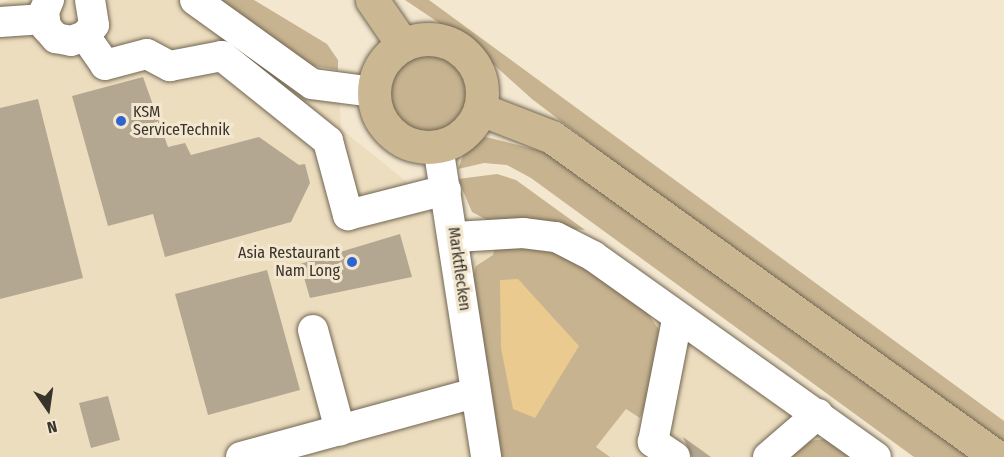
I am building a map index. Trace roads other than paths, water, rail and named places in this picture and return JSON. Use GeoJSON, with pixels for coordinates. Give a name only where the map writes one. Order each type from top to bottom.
{"type":"FeatureCollection","features":[{"type":"Feature","properties":{"kind":"main road"},"geometry":{"type":"LineString","coordinates":[[372,0],[403,45]]}},
{"type":"Feature","properties":{"kind":"main road"},"geometry":{"type":"LineString","coordinates":[[438,39],[462,51],[479,73],[480,109],[464,133],[438,146],[419,146],[386,128],[374,93],[377,73],[387,57],[403,45],[438,39]]}},
{"type":"Feature","properties":{"kind":"main road"},"geometry":{"type":"LineString","coordinates":[[480,109],[552,137],[997,457]]}},
{"type":"Feature","properties":{"kind":"street"},"geometry":{"type":"LineString","coordinates":[[195,0],[312,84],[374,93]]}},
{"type":"Feature","properties":{"kind":"street"},"geometry":{"type":"LineString","coordinates":[[0,22],[46,10],[50,33],[63,41],[85,36],[94,25],[94,1]]}},
{"type":"Feature","properties":{"kind":"street"},"geometry":{"type":"LineString","coordinates":[[85,36],[105,64],[147,54],[170,66],[222,56],[328,141],[348,215],[446,190]]}},
{"type":"Feature","properties":{"kind":"street"},"geometry":{"type":"LineString","coordinates":[[232,64],[251,40]]}},
{"type":"Feature","properties":{"kind":"street","name":"Marktflecken"},"geometry":{"type":"LineString","coordinates":[[438,146],[455,237],[475,393],[486,457]]}},
{"type":"Feature","properties":{"kind":"street"},"geometry":{"type":"LineString","coordinates":[[455,237],[513,233],[556,237],[593,256],[678,320],[818,414],[876,457]]}},
{"type":"Feature","properties":{"kind":"street"},"geometry":{"type":"LineString","coordinates":[[675,457],[653,442],[678,320]]}},
{"type":"Feature","properties":{"kind":"street"},"geometry":{"type":"LineString","coordinates":[[313,330],[340,430]]}},
{"type":"Feature","properties":{"kind":"street"},"geometry":{"type":"LineString","coordinates":[[241,457],[475,393]]}},
{"type":"Feature","properties":{"kind":"street"},"geometry":{"type":"LineString","coordinates":[[768,457],[818,414]]}},
{"type":"Feature","properties":{"kind":"place","name":"KSM ServiceTechnik"},"geometry":{"type":"Point","coordinates":[121,121]}},
{"type":"Feature","properties":{"kind":"place","name":"Asia Restaurant Nam Long"},"geometry":{"type":"Point","coordinates":[352,262]}}]}
